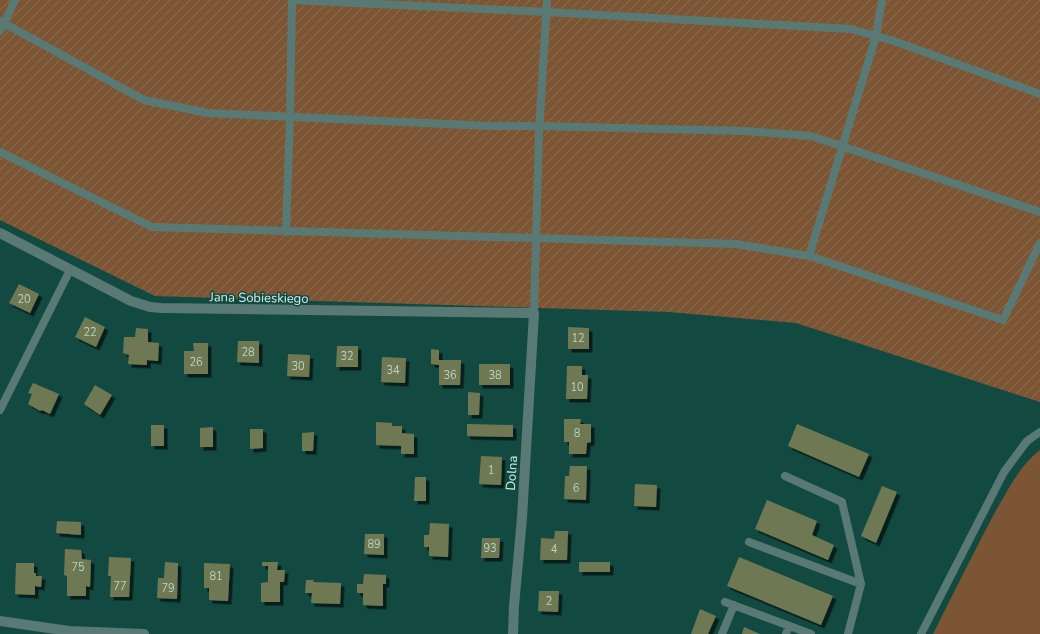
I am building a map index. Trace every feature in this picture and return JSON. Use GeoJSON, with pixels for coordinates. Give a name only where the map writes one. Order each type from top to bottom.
{"type":"FeatureCollection","features":[{"type":"Feature","properties":{"kind":"street","name":"Jana Sobieskiego"},"geometry":{"type":"LineString","coordinates":[[0,233],[131,301],[150,307],[534,313]]}},
{"type":"Feature","properties":{"kind":"street","name":"Dolna"},"geometry":{"type":"LineString","coordinates":[[514,634],[514,606],[522,518],[534,313]]}},
{"type":"Feature","properties":{"kind":"street"},"geometry":{"type":"LineString","coordinates":[[0,620],[68,633],[144,634]]}},
{"type":"Feature","properties":{"kind":"lane"},"geometry":{"type":"LineString","coordinates":[[0,31],[2,22],[15,0]]}},
{"type":"Feature","properties":{"kind":"lane"},"geometry":{"type":"LineString","coordinates":[[286,232],[292,0],[851,29],[894,41],[1040,94]]}},
{"type":"Feature","properties":{"kind":"lane"},"geometry":{"type":"LineString","coordinates":[[534,313],[539,126],[546,0]]}},
{"type":"Feature","properties":{"kind":"lane"},"geometry":{"type":"LineString","coordinates":[[809,256],[876,36],[882,0]]}},
{"type":"Feature","properties":{"kind":"lane"},"geometry":{"type":"LineString","coordinates":[[2,22],[144,100],[208,113],[489,126],[746,131],[811,136],[1040,212]]}},
{"type":"Feature","properties":{"kind":"lane"},"geometry":{"type":"LineString","coordinates":[[0,152],[152,228],[536,237],[736,244],[809,256],[1003,320],[1040,243]]}},
{"type":"Feature","properties":{"kind":"lane"},"geometry":{"type":"LineString","coordinates":[[0,410],[70,270]]}},
{"type":"Feature","properties":{"kind":"lane"},"geometry":{"type":"LineString","coordinates":[[921,634],[1004,472],[1027,441],[1040,432]]}},
{"type":"Feature","properties":{"kind":"lane"},"geometry":{"type":"LineString","coordinates":[[784,476],[842,502],[861,584],[848,634]]}},
{"type":"Feature","properties":{"kind":"lane"},"geometry":{"type":"LineString","coordinates":[[749,542],[861,584]]}},
{"type":"Feature","properties":{"kind":"lane"},"geometry":{"type":"LineString","coordinates":[[725,602],[788,630],[811,634]]}},
{"type":"Feature","properties":{"kind":"lane"},"geometry":{"type":"LineString","coordinates":[[722,634],[734,605]]}},
{"type":"Feature","properties":{"kind":"shaded area"},"geometry":{"type":"Polygon","coordinates":[[[0,0],[1040,0],[1040,402],[796,323],[669,312],[155,296],[0,220],[0,0]]]}},
{"type":"Feature","properties":{"kind":"shaded area"},"geometry":{"type":"Polygon","coordinates":[[[1040,450],[1040,634],[933,634],[986,529],[1009,488],[1020,471],[1040,450]]]}},
{"type":"Feature","properties":{"kind":"building"},"geometry":{"type":"Polygon","coordinates":[[[19,284],[39,294],[30,313],[9,303],[19,284]]]}},
{"type":"Feature","properties":{"kind":"building"},"geometry":{"type":"Polygon","coordinates":[[[85,317],[105,327],[96,347],[75,337],[85,317]]]}},
{"type":"Feature","properties":{"kind":"building"},"geometry":{"type":"Polygon","coordinates":[[[568,327],[589,328],[589,349],[568,349],[568,327]]]}},
{"type":"Feature","properties":{"kind":"building"},"geometry":{"type":"Polygon","coordinates":[[[136,328],[148,329],[148,342],[159,343],[158,361],[147,360],[147,365],[128,364],[129,355],[123,353],[124,337],[135,337],[136,328]]]}},
{"type":"Feature","properties":{"kind":"building"},"geometry":{"type":"Polygon","coordinates":[[[238,341],[259,341],[259,363],[237,362],[238,341]]]}},
{"type":"Feature","properties":{"kind":"building"},"geometry":{"type":"Polygon","coordinates":[[[193,343],[208,343],[208,374],[184,374],[184,351],[194,351],[193,343]]]}},
{"type":"Feature","properties":{"kind":"building"},"geometry":{"type":"Polygon","coordinates":[[[337,346],[358,346],[358,367],[336,367],[337,346]]]}},
{"type":"Feature","properties":{"kind":"building"},"geometry":{"type":"Polygon","coordinates":[[[431,349],[439,350],[439,360],[461,360],[460,385],[439,385],[439,365],[431,364],[431,349]]]}},
{"type":"Feature","properties":{"kind":"building"},"geometry":{"type":"Polygon","coordinates":[[[288,354],[310,355],[309,377],[287,376],[288,354]]]}},
{"type":"Feature","properties":{"kind":"building"},"geometry":{"type":"Polygon","coordinates":[[[382,357],[406,358],[405,383],[381,382],[382,357]]]}},
{"type":"Feature","properties":{"kind":"building"},"geometry":{"type":"Polygon","coordinates":[[[479,364],[510,364],[510,385],[479,385],[479,364]]]}},
{"type":"Feature","properties":{"kind":"building"},"geometry":{"type":"Polygon","coordinates":[[[567,366],[582,366],[582,375],[588,375],[587,399],[566,399],[567,366]]]}},
{"type":"Feature","properties":{"kind":"building"},"geometry":{"type":"Polygon","coordinates":[[[33,383],[59,394],[50,414],[42,410],[40,411],[28,404],[32,394],[28,393],[33,383]]]}},
{"type":"Feature","properties":{"kind":"building"},"geometry":{"type":"Polygon","coordinates":[[[95,385],[112,395],[100,415],[84,404],[95,385]]]}},
{"type":"Feature","properties":{"kind":"building"},"geometry":{"type":"Polygon","coordinates":[[[468,392],[480,393],[479,415],[468,415],[468,392]]]}},
{"type":"Feature","properties":{"kind":"building"},"geometry":{"type":"Polygon","coordinates":[[[564,419],[581,419],[580,424],[591,424],[591,442],[587,443],[586,454],[569,454],[569,442],[564,442],[564,419]]]}},
{"type":"Feature","properties":{"kind":"building"},"geometry":{"type":"Polygon","coordinates":[[[376,422],[392,423],[392,426],[402,426],[402,433],[414,434],[414,454],[401,454],[401,446],[376,445],[376,422]]]}},
{"type":"Feature","properties":{"kind":"building"},"geometry":{"type":"Polygon","coordinates":[[[467,424],[513,425],[513,437],[467,436],[467,424]]]}},
{"type":"Feature","properties":{"kind":"building"},"geometry":{"type":"Polygon","coordinates":[[[797,424],[869,454],[859,477],[788,446],[797,424]]]}},
{"type":"Feature","properties":{"kind":"building"},"geometry":{"type":"Polygon","coordinates":[[[151,425],[164,425],[164,446],[151,446],[151,425]]]}},
{"type":"Feature","properties":{"kind":"building"},"geometry":{"type":"Polygon","coordinates":[[[213,427],[213,447],[200,447],[200,428],[213,427]]]}},
{"type":"Feature","properties":{"kind":"building"},"geometry":{"type":"Polygon","coordinates":[[[250,429],[263,429],[263,448],[250,449],[250,429]]]}},
{"type":"Feature","properties":{"kind":"building"},"geometry":{"type":"Polygon","coordinates":[[[314,432],[313,451],[302,451],[302,433],[314,432]]]}},
{"type":"Feature","properties":{"kind":"building"},"geometry":{"type":"Polygon","coordinates":[[[481,456],[502,457],[501,485],[479,484],[481,456]]]}},
{"type":"Feature","properties":{"kind":"building"},"geometry":{"type":"Polygon","coordinates":[[[570,466],[587,466],[586,500],[564,499],[565,476],[569,476],[570,466]]]}},
{"type":"Feature","properties":{"kind":"building"},"geometry":{"type":"Polygon","coordinates":[[[415,477],[426,477],[426,501],[414,501],[415,477]]]}},
{"type":"Feature","properties":{"kind":"building"},"geometry":{"type":"Polygon","coordinates":[[[635,484],[657,485],[656,507],[634,506],[635,484]]]}},
{"type":"Feature","properties":{"kind":"building"},"geometry":{"type":"Polygon","coordinates":[[[882,486],[897,492],[876,543],[861,536],[882,486]]]}},
{"type":"Feature","properties":{"kind":"building"},"geometry":{"type":"Polygon","coordinates":[[[767,500],[817,521],[812,535],[834,545],[828,560],[755,529],[767,500]]]}},
{"type":"Feature","properties":{"kind":"building"},"geometry":{"type":"Polygon","coordinates":[[[57,521],[81,522],[81,535],[56,533],[57,521]]]}},
{"type":"Feature","properties":{"kind":"building"},"geometry":{"type":"Polygon","coordinates":[[[430,523],[449,524],[448,557],[429,556],[429,547],[424,547],[424,535],[429,535],[430,523]]]}},
{"type":"Feature","properties":{"kind":"building"},"geometry":{"type":"Polygon","coordinates":[[[555,531],[568,531],[567,560],[540,560],[541,538],[554,539],[555,531]]]}},
{"type":"Feature","properties":{"kind":"building"},"geometry":{"type":"Polygon","coordinates":[[[365,534],[384,534],[384,555],[364,554],[365,534]]]}},
{"type":"Feature","properties":{"kind":"building"},"geometry":{"type":"Polygon","coordinates":[[[482,538],[500,538],[499,558],[481,558],[482,538]]]}},
{"type":"Feature","properties":{"kind":"building"},"geometry":{"type":"Polygon","coordinates":[[[65,549],[81,550],[82,559],[91,560],[90,587],[86,586],[86,596],[67,596],[67,576],[64,575],[65,549]]]}},
{"type":"Feature","properties":{"kind":"building"},"geometry":{"type":"Polygon","coordinates":[[[109,557],[131,558],[129,597],[110,597],[111,576],[108,576],[109,557]]]}},
{"type":"Feature","properties":{"kind":"building"},"geometry":{"type":"Polygon","coordinates":[[[739,557],[833,596],[821,625],[727,586],[739,557]]]}},
{"type":"Feature","properties":{"kind":"building"},"geometry":{"type":"Polygon","coordinates":[[[165,562],[178,563],[177,599],[157,598],[158,578],[164,578],[165,562]]]}},
{"type":"Feature","properties":{"kind":"building"},"geometry":{"type":"Polygon","coordinates":[[[262,562],[278,562],[277,570],[285,570],[284,582],[280,582],[280,602],[261,602],[261,583],[268,582],[268,566],[262,566],[262,562]]]}},
{"type":"Feature","properties":{"kind":"building"},"geometry":{"type":"Polygon","coordinates":[[[579,562],[610,562],[610,572],[579,572],[579,562]]]}},
{"type":"Feature","properties":{"kind":"building"},"geometry":{"type":"Polygon","coordinates":[[[16,563],[34,563],[34,573],[36,573],[36,576],[42,576],[41,587],[35,586],[35,595],[15,594],[16,563]]]}},
{"type":"Feature","properties":{"kind":"building"},"geometry":{"type":"Polygon","coordinates":[[[204,563],[230,564],[228,601],[209,600],[209,588],[204,588],[204,563]]]}},
{"type":"Feature","properties":{"kind":"building"},"geometry":{"type":"Polygon","coordinates":[[[364,574],[386,575],[386,584],[383,584],[383,606],[363,605],[363,593],[357,593],[357,584],[363,584],[364,574]]]}},
{"type":"Feature","properties":{"kind":"building"},"geometry":{"type":"Polygon","coordinates":[[[306,580],[314,580],[313,582],[341,583],[340,604],[311,603],[312,593],[305,593],[306,580]]]}},
{"type":"Feature","properties":{"kind":"building"},"geometry":{"type":"Polygon","coordinates":[[[539,591],[559,591],[558,612],[538,611],[539,591]]]}},
{"type":"Feature","properties":{"kind":"building"},"geometry":{"type":"Polygon","coordinates":[[[700,609],[716,616],[708,634],[691,634],[700,609]]]}},
{"type":"Feature","properties":{"kind":"building"},"geometry":{"type":"Polygon","coordinates":[[[744,627],[760,634],[742,634],[744,627]]]}}]}
